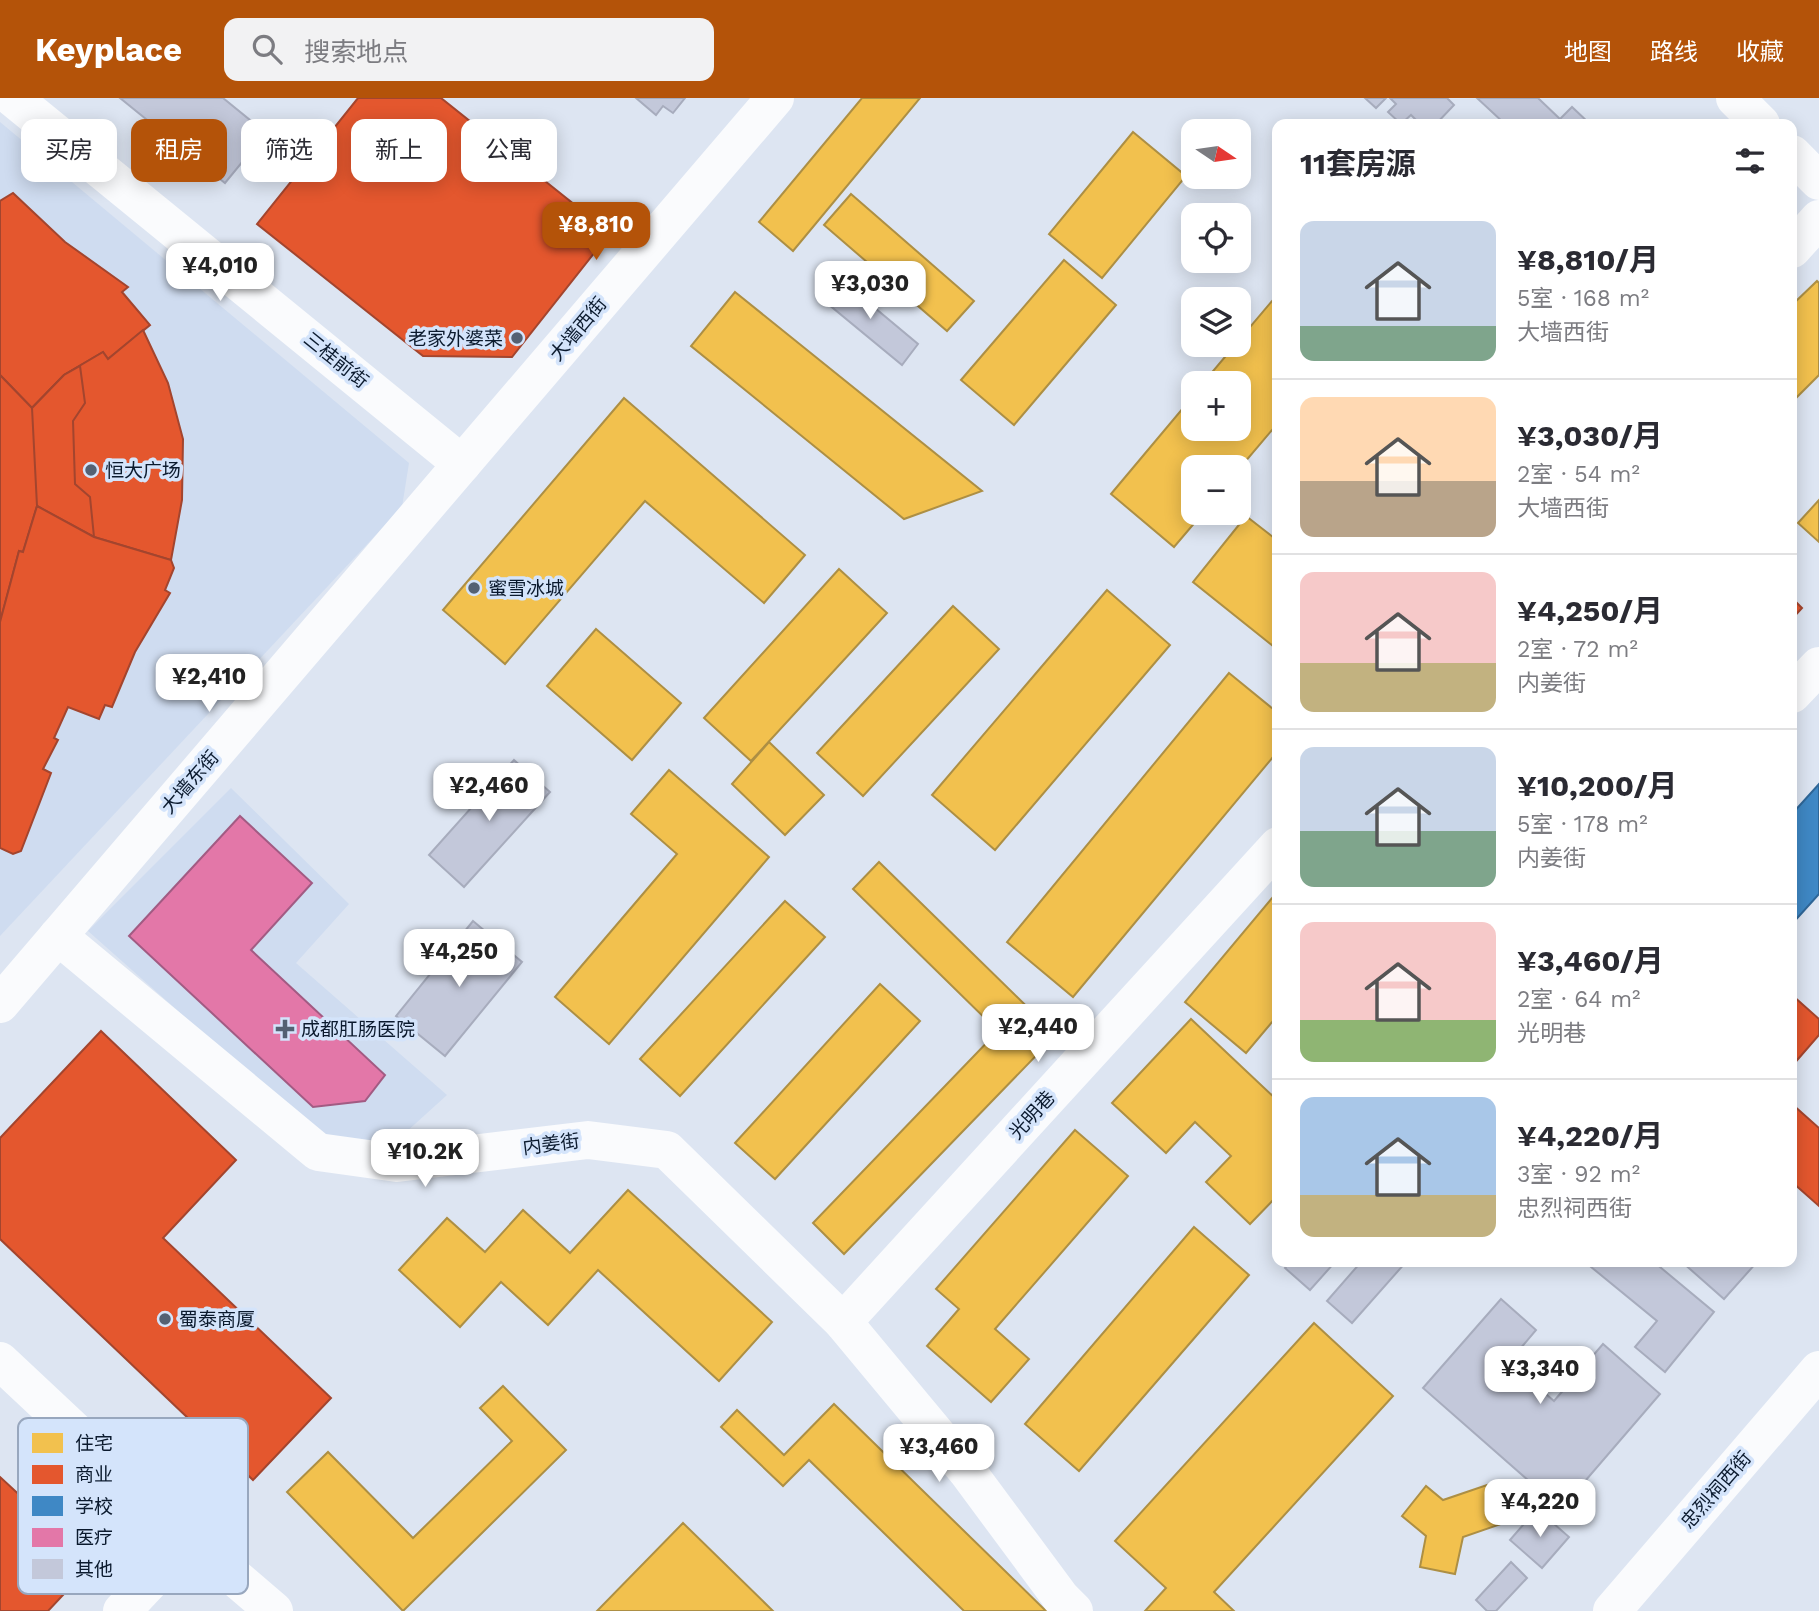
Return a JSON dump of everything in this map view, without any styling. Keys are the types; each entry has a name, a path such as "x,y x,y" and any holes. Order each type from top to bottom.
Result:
{"street":[{"name":"三桂前街","path":"13,98 462,464"},
{"name":"大墙西街","path":"462,464 775,98"},
{"path":"1797,159 1819,181"},
{"path":"1797,243 1819,219"},
{"name":"大墙东街","path":"0,1004 462,464"},
{"path":"1797,689 1819,666"},
{"name":"光明巷","path":"843,1322 1272,853"},
{"name":"内姜街","path":"58,936 318,1152 397,1163 589,1140 667,1150 843,1322 967,1471 1061,1598 1074,1611"},
{"path":"0,1361 61,1418"},
{"name":"忠烈祠西街","path":"1612,1611 1819,1370"},
{"path":"248,1589 274,1611"},
{"path":"122,1611 138,1594"}],"shaded area":[{"name":"恒大广场","path":"0,122 21,140 21,182 72,182 409,463 402,507 0,936"},
{"name":"成都肛肠医院","path":"231,788 349,904 296,963 447,1095 394,1143 320,1137 88,931"}],"building: 住宅":[{"path":"862,98 920,98 793,251 759,222"},
{"path":"1133,132 1181,172 1181,182 1102,278 1049,234"},
{"path":"851,194 974,301 947,331 824,225"},
{"path":"1064,260 1116,305 1014,425 961,380"},
{"path":"1817,281 1819,283 1819,375 1797,397 1797,300"},
{"path":"735,292 982,491 904,519 691,346"},
{"path":"1272,301 1272,430 1251,455 1181,455 1181,525 1193,525 1174,547 1111,494 1181,411 1181,441 1251,441 1251,371 1213,371 1225,357 1251,357 1251,326"},
{"path":"624,398 805,555 764,603 645,501 505,664 443,610"},
{"path":"1819,500 1819,542 1798,523"},
{"path":"1251,520 1272,536 1272,645 1193,582 1239,525 1251,525"},
{"path":"839,569 887,613 751,761 704,718"},
{"path":"1107,590 1170,645 995,850 932,795"},
{"path":"953,606 999,649 863,796 817,753"},
{"path":"596,629 681,703 632,760 547,686"},
{"path":"1229,673 1272,708 1272,758 1073,997 1007,942"},
{"path":"769,742 824,795 785,835 732,784"},
{"path":"669,770 769,857 609,1044 555,997 677,854 631,814"},
{"path":"879,862 1056,1035 844,1254 813,1223 998,1031 853,889"},
{"path":"1272,898 1272,1022 1246,1053 1185,1002"},
{"path":"785,901 825,937 680,1096 640,1059"},
{"path":"880,984 920,1021 775,1179 735,1143"},
{"path":"1191,1019 1272,1095 1272,1201 1250,1224 1206,1182 1231,1156 1195,1122 1166,1153 1112,1103"},
{"path":"1075,1130 1128,1176 995,1329 1029,1359 991,1402 927,1346 959,1309 936,1289"},
{"path":"628,1190 772,1322 719,1381 598,1270 548,1325 501,1282 460,1327 399,1270 447,1218 485,1252 523,1210 570,1253"},
{"path":"1194,1227 1249,1275 1079,1471 1025,1424"},
{"path":"1314,1323 1393,1396 1214,1592 1234,1611 1145,1611 1166,1588 1115,1541"},
{"path":"503,1386 566,1450 403,1611 287,1492 328,1452 413,1538 512,1441 480,1408"},
{"path":"834,1404 1046,1611 964,1611 809,1460 783,1486 721,1427 737,1410 784,1455"},
{"path":"1487,1485 1501,1524 1463,1537 1455,1574 1420,1567 1426,1536 1402,1516 1426,1486 1443,1500"},
{"path":"683,1523 773,1611 597,1611"}],"building: 商业":[{"path":"358,98 441,98 467,119 461,119 461,182 546,182 610,233 512,357 423,356 257,224 291,182 337,182 337,124"},
{"path":"13,193 65,242 128,287 122,292 150,325 108,359 103,352 64,375 32,408 0,375 0,201"},
{"name":"恒大广场","path":"143,330 168,383 183,439 182,500 171,560 94,537 37,506 23,552 19,551 0,622 0,375 32,408 64,375 103,352 108,359"},
{"path":"80,366 85,403 73,421 75,484 90,497 94,537 37,506 32,408 64,375"},
{"path":"37,506 94,537 171,560 174,568 165,590 170,593 135,652 112,707 105,705 99,719 68,707 54,738 58,740 43,769 51,773 21,851 13,854 0,848 0,622 19,551 23,552"},
{"path":"1797,999 1819,1019 1819,1035 1797,1060"},
{"name":"蜀泰商厦","path":"101,1031 236,1160 163,1238 331,1398 253,1480 248,1475 248,1418 188,1418 0,1239 0,1138"},
{"path":"1797,1108 1819,1128 1819,1206 1797,1186"},
{"path":"0,1477 18,1494 18,1594 64,1594 48,1611 0,1611"}],"building: 学校":[{"path":"1819,784 1819,894 1797,918 1797,808"}],"building: 医疗":[{"name":"成都肛肠医院","path":"240,816 312,883 251,950 385,1075 365,1101 313,1107 129,936"}],"building: 其他":[{"path":"120,98 223,98 249,119 241,119 241,163 227,181 227,119 146,119"},
{"path":"636,98 685,98 673,113 663,106 656,115"},
{"path":"1365,98 1386,98 1376,108"},
{"path":"1390,98 1447,98 1454,105 1441,119 1415,119 1411,115 1407,119 1396,119 1388,112 1396,104"},
{"path":"1477,98 1538,98 1560,119 1500,119"},
{"path":"1572,107 1585,119 1560,119"},
{"path":"839,278 918,344 902,365 822,299"},
{"path":"514,760 550,792 464,887 429,855"},
{"path":"473,921 522,962 445,1056 396,1016"},
{"path":"1286,1267 1331,1267 1310,1290"},
{"path":"1357,1267 1402,1267 1352,1323 1327,1301"},
{"path":"1591,1267 1660,1267 1714,1312 1665,1372 1635,1347 1657,1321"},
{"path":"1688,1267 1753,1267 1724,1299"},
{"path":"1501,1299 1536,1330 1509,1362 1554,1401 1603,1344 1660,1394 1561,1509 1423,1388"},
{"path":"1537,1509 1569,1537 1542,1568 1510,1540"},
{"path":"1511,1562 1527,1578 1496,1611 1487,1611 1476,1600"}],"place":[{"name":"老家外婆菜","path":"517,338"},
{"name":"恒大广场","path":"91,470"},
{"name":"蜜雪冰城","path":"474,588"},
{"name":"成都肛肠医院","path":"285,1029"},
{"name":"蜀泰商厦","path":"165,1319"}]}
